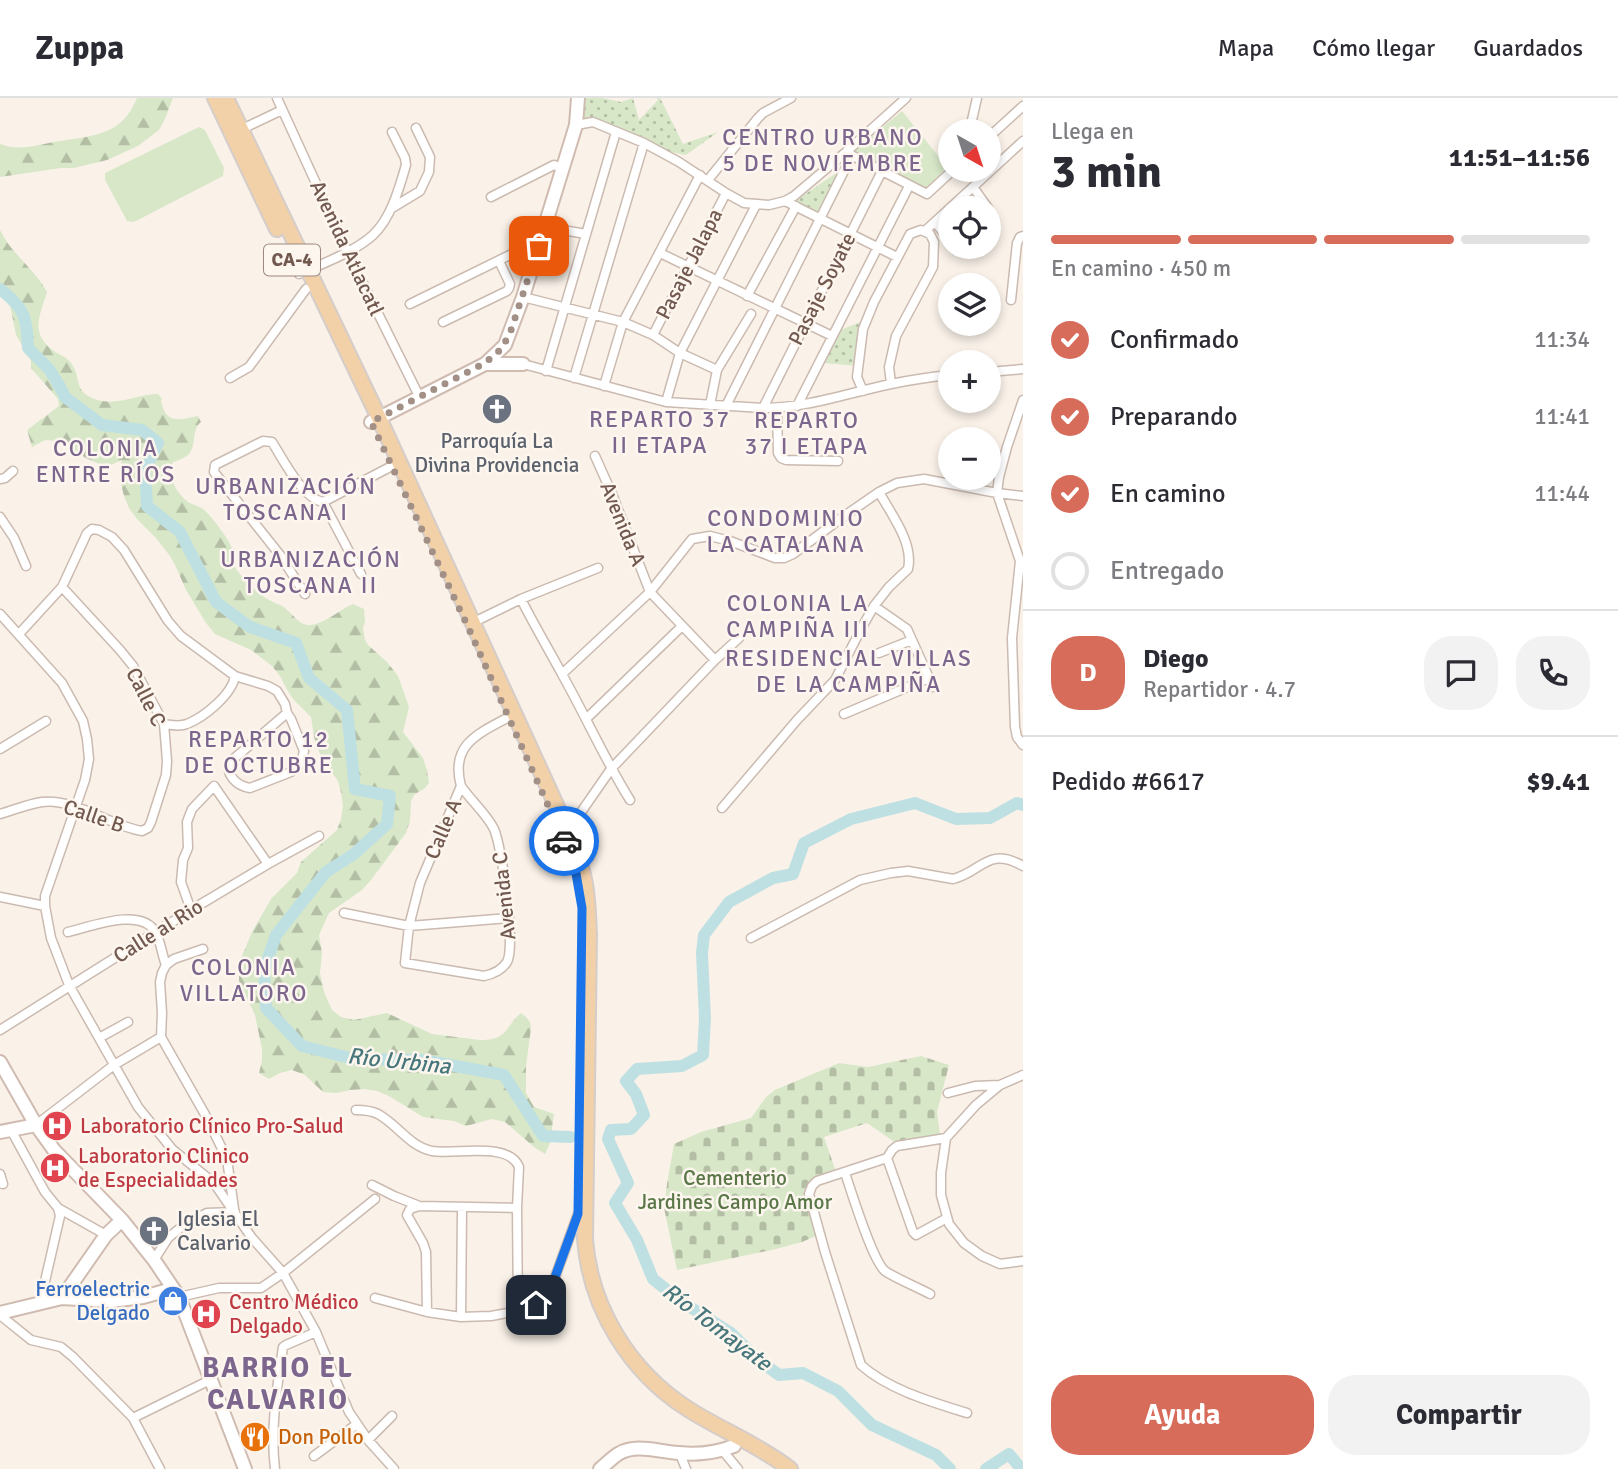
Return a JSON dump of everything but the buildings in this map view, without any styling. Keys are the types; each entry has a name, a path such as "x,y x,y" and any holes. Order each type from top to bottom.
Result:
{"main road":[{"name":"CA-4","path":"215,98 236,132 375,420 568,831 584,877 589,935 585,1239 596,1295 625,1349 663,1391 686,1408 790,1469"},
{"name":"CA-4","path":"226,98 236,132"},
{"name":"CA-4","path":"303,273 306,289 375,420 392,466 470,623 575,868 582,908 579,1260 594,1312 635,1375 662,1401 729,1448 774,1469"}],"street":[{"name":"Avenida Atlacatl","path":"278,98 347,251 420,398"},
{"path":"375,420 485,363 499,351 509,336 576,125 578,98"},
{"path":"708,180 763,113 791,98"},
{"path":"576,125 593,122 644,143 744,203 769,205 794,196 849,154 906,98"},
{"path":"972,119 977,98"},
{"path":"1001,126 1023,106"},
{"path":"236,132 282,110"},
{"path":"392,208 420,191 429,172 430,157 416,128"},
{"path":"303,273 365,242 375,234 392,208 407,163 392,132"},
{"path":"546,371 616,132"},
{"path":"925,231 1023,141"},
{"path":"574,378 644,143"},
{"path":"849,154 927,194 940,182"},
{"path":"726,406 820,219 849,154"},
{"path":"491,197 554,166 563,168"},
{"name":"Pasaje Soyate","path":"763,408 881,171"},
{"path":"604,386 623,322 700,175"},
{"path":"797,406 909,186"},
{"path":"973,187 979,196"},
{"name":"Pasaje Jalapa","path":"653,335 726,193"},
{"path":"785,201 897,257"},
{"path":"666,402 680,353 756,205"},
{"path":"747,296 796,206"},
{"path":"935,222 938,226"},
{"path":"545,227 586,234"},
{"path":"863,391 858,377 863,329 909,234 925,231 933,238 933,267 896,336 889,367 891,384"},
{"path":"1011,300 1017,243 1023,236"},
{"path":"410,304 528,246 539,246"},
{"path":"660,253 832,336"},
{"path":"443,322 509,288 510,284 499,261"},
{"path":"230,378 249,367 306,289"},
{"path":"523,297 623,322 717,370"},
{"path":"710,405 717,370 751,314"},
{"path":"509,336 516,355 523,364"},
{"path":"485,363 523,364 666,402 763,408 797,406 891,384 938,377"},
{"path":"1001,371 1023,369"},
{"path":"1023,400 1004,456 997,493 1020,561 1012,638 1014,706 1019,718 1016,733 1023,745"},
{"path":"777,408 778,453 781,458 838,461"},
{"path":"305,594 280,555 214,472 215,465 263,442 272,443 307,494 316,501 323,502 392,466"},
{"name":"Avenida A","path":"594,456 612,494 650,592"},
{"path":"0,480 13,471"},
{"path":"562,674 650,592 692,539 710,536 775,558 788,557 879,492 897,483 925,479 1023,496"},
{"path":"722,808 838,676 874,606 889,587 906,573 910,565 905,541 879,492"},
{"path":"323,502 361,575"},
{"path":"0,517 14,538 26,566"},
{"path":"19,634 62,587 87,533 99,530 112,537 124,550 174,628 189,643 235,676 277,691 285,704 286,713 304,751 301,763 291,772 250,788 244,787 229,774 230,762 286,713"},
{"path":"470,623 597,568"},
{"name":"Calle C","path":"62,587 133,666 164,724 166,775 148,828"},
{"path":"650,592 715,660"},
{"path":"521,600 630,800"},
{"path":"874,606 907,629 933,687"},
{"path":"0,614 62,683 83,721 87,739 89,759 85,780 45,905 51,938 69,985 138,1107 163,1139 215,1183 252,1238 283,1273 316,1332 349,1412 368,1440 394,1469"},
{"path":"586,719 681,626"},
{"path":"568,831 611,769 739,638"},
{"path":"879,653 912,640"},
{"path":"164,724 177,726 188,723 207,712 230,690 235,676"},
{"path":"844,714 929,678"},
{"path":"1014,706 1023,699"},
{"name":"Calle A","path":"405,963 409,926 420,883 461,786 458,766 460,756 464,748 480,733 509,718"},
{"path":"0,749 46,721"},
{"path":"191,910 181,882 188,848 187,821 192,809 214,786 268,864"},
{"name":"Avenida C","path":"405,963 480,976 497,972 509,958 505,877 497,837 490,822 461,786"},
{"name":"Calle B","path":"0,814 51,802 77,808 138,831 148,828"},
{"name":"Calle al Rio","path":"0,1030 191,910 319,836"},
{"path":"751,938 860,880 908,871 953,879 988,860 1005,858 1023,866"},
{"path":"0,897 45,905"},
{"path":"344,913 409,926 509,918"},
{"path":"68,932 114,920 129,919 148,925 156,932 166,965"},
{"path":"203,949 174,959 166,965 160,982 161,1037 207,1118 226,1160 234,1212"},
{"path":"99,1038 128,1022"},
{"path":"106,1235 58,1208 6,1131 36,1125 114,1065 161,1037"},
{"path":"0,1062 36,1125 54,1150 122,1220 154,1260 175,1293 245,1469"},
{"path":"1023,1075 1000,1085 976,1105 946,1138 941,1172 941,1195 947,1218 964,1243 982,1256 1000,1264 1023,1261"},
{"path":"948,1093 975,1086 1000,1085"},
{"path":"356,1110 378,1114 425,1149 446,1152 496,1151 510,1156 517,1163 518,1312"},
{"path":"946,1138 897,1146 887,1158 817,1181 809,1194 861,1365 870,1373 922,1399 967,1413"},
{"path":"887,1158 913,1232 916,1235 947,1218"},
{"path":"845,1173 868,1237 884,1270 930,1294"},
{"path":"0,1174 3,1184"},
{"path":"372,1185 419,1206"},
{"path":"0,1314 62,1298 111,1301 219,1287 261,1288 375,1199"},
{"path":"40,1303 60,1216 58,1208"},
{"path":"427,1312 426,1252 407,1215 411,1208 517,1208"},
{"path":"461,1317 462,1208"},
{"path":"154,1260 168,1238 185,1224 207,1213 234,1212"},
{"path":"375,1298 427,1312 461,1317 491,1316 532,1308 546,1294 555,1278 578,1214"},
{"path":"62,1298 106,1235 122,1220"},
{"path":"0,1314 31,1340 63,1348 133,1418 160,1469"},
{"path":"275,1469 275,1406 283,1348 316,1332"},
{"path":"133,1418 210,1380"},
{"path":"368,1440 392,1416"},
{"path":"314,1456 357,1424"},
{"path":"600,1469 619,1453 635,1450 650,1449 680,1454 729,1448 738,1469"},
{"path":"680,1454 686,1469"}],"green space":[{"path":"137,98 173,98 159,130 138,146 107,160 74,168 0,177 0,144 30,147 100,133 121,122"},
{"path":"583,98 621,102 633,98 639,120 657,98 660,98 683,144 718,132 686,155 656,149 594,120 580,117"},
{"path":"902,111 938,156 938,177 926,190 854,151"},
{"path":"199,127 205,130 224,168 223,176 136,221 127,221 105,180 105,173"},
{"path":"842,169 821,213 795,201"},
{"path":"0,230 10,247 47,292 40,316 41,338 71,363 84,393 98,400 113,402 158,394 168,416 181,419 198,416 201,422 196,429 191,450 186,457 173,462 172,478 176,489 184,498 203,509 229,541 233,551 231,562 248,584 308,625 325,620 353,604 364,609 365,640 398,676 409,707 403,732 423,758 429,783 414,795 406,833 371,880 362,890 329,913 319,935 322,953 320,973 324,992 332,1010 341,1017 354,1020 387,1013 432,1034 480,1040 501,1035 521,1013 530,1022 531,1028 526,1093 534,1107 554,1114 550,1143 545,1154 505,1122 492,1119 466,1126 454,1121 423,1117 377,1091 364,1089 323,1092 305,1075 292,1070 269,1079 259,1073 262,1049 255,1015 239,981 242,956 271,899 297,873 301,862 337,830 343,806 338,781 323,761 314,737 311,717 293,699 272,666 251,650 215,634 206,623 170,556 129,508 119,472 122,460 106,467 58,441 45,440 32,447 27,430 59,406 58,399 31,368 31,361 16,335 9,300 0,292"},
{"path":"863,321 858,366 823,363 840,330"},
{"name":"Cementerio Jardines Campo Amor","path":"921,1056 949,1065 937,1112 940,1135 896,1143 867,1123 824,1137 836,1172 813,1181 804,1191 816,1236 776,1249 677,1270 664,1208 674,1144 701,1132 751,1118 766,1097 775,1090 839,1063 868,1067"}],"waterway":[{"name":"Río Urbina","path":"0,289 20,308 27,329 28,348 49,369 65,397 102,425 142,430 158,443 145,470 147,506 180,532 216,602 250,627 296,643 309,678 347,710 355,789 390,796 387,824 354,854 326,872 276,935 264,970 266,1008 302,1046 354,1059 423,1060 504,1075 543,1136 570,1137"},
{"path":"608,1139 611,1130 631,1129 644,1115 636,1094 626,1081 637,1069 682,1066 703,1055 704,935 729,902 773,878 793,874 804,843 851,819 915,803 956,819 990,818 1017,803 1023,805"},
{"name":"Río Tomayate","path":"608,1139 628,1183 615,1203 637,1240 653,1279 682,1302 731,1333 756,1358 779,1375 803,1373 838,1391 872,1425 936,1455 950,1469"},
{"name":"Río Tomayate","path":"986,1469 1009,1454 1020,1469"}],"way so far":[{"path":"539,246 505,345 485,363 371,422 469,629 564,841"}],"place":[{"name":"Parroquía La Divina Providencia","path":"497,409"},
{"name":"Laboratorio Clínico Pro-Salud","path":"57,1126"},
{"name":"Laboratorio Clinico de Especialidades","path":"55,1168"},
{"name":"Iglesia El Calvario","path":"154,1231"},
{"name":"Ferroelectric Delgado","path":"173,1301"},
{"name":"Centro Médico Delgado","path":"206,1314"},
{"name":"Don Pollo","path":"255,1437"}],"district":[{"name":"CENTRO URBANO 5 DE NOVIEMBRE","path":"823,150"},
{"name":"REPARTO 37 II ETAPA","path":"660,432"},
{"name":"REPARTO 37 I ETAPA","path":"807,433"},
{"name":"COLONIA ENTRE RÍOS","path":"106,461"},
{"name":"URBANIZACIÓN TOSCANA I","path":"286,499"},
{"name":"CONDOMINIO LA CATALANA","path":"786,531"},
{"name":"URBANIZACIÓN TOSCANA II","path":"311,572"},
{"name":"COLONIA LA CAMPIÑA III","path":"798,616"},
{"name":"RESIDENCIAL VILLAS DE LA CAMPIÑA","path":"849,671"},
{"name":"REPARTO 12 DE OCTUBRE","path":"259,752"},
{"name":"COLONIA VILLATORO","path":"244,980"},
{"name":"BARRIO EL CALVARIO","path":"278,1384"}],"route":[{"path":"536,1305 554,1280 578,1214 582,908 575,868 564,841"}]}
